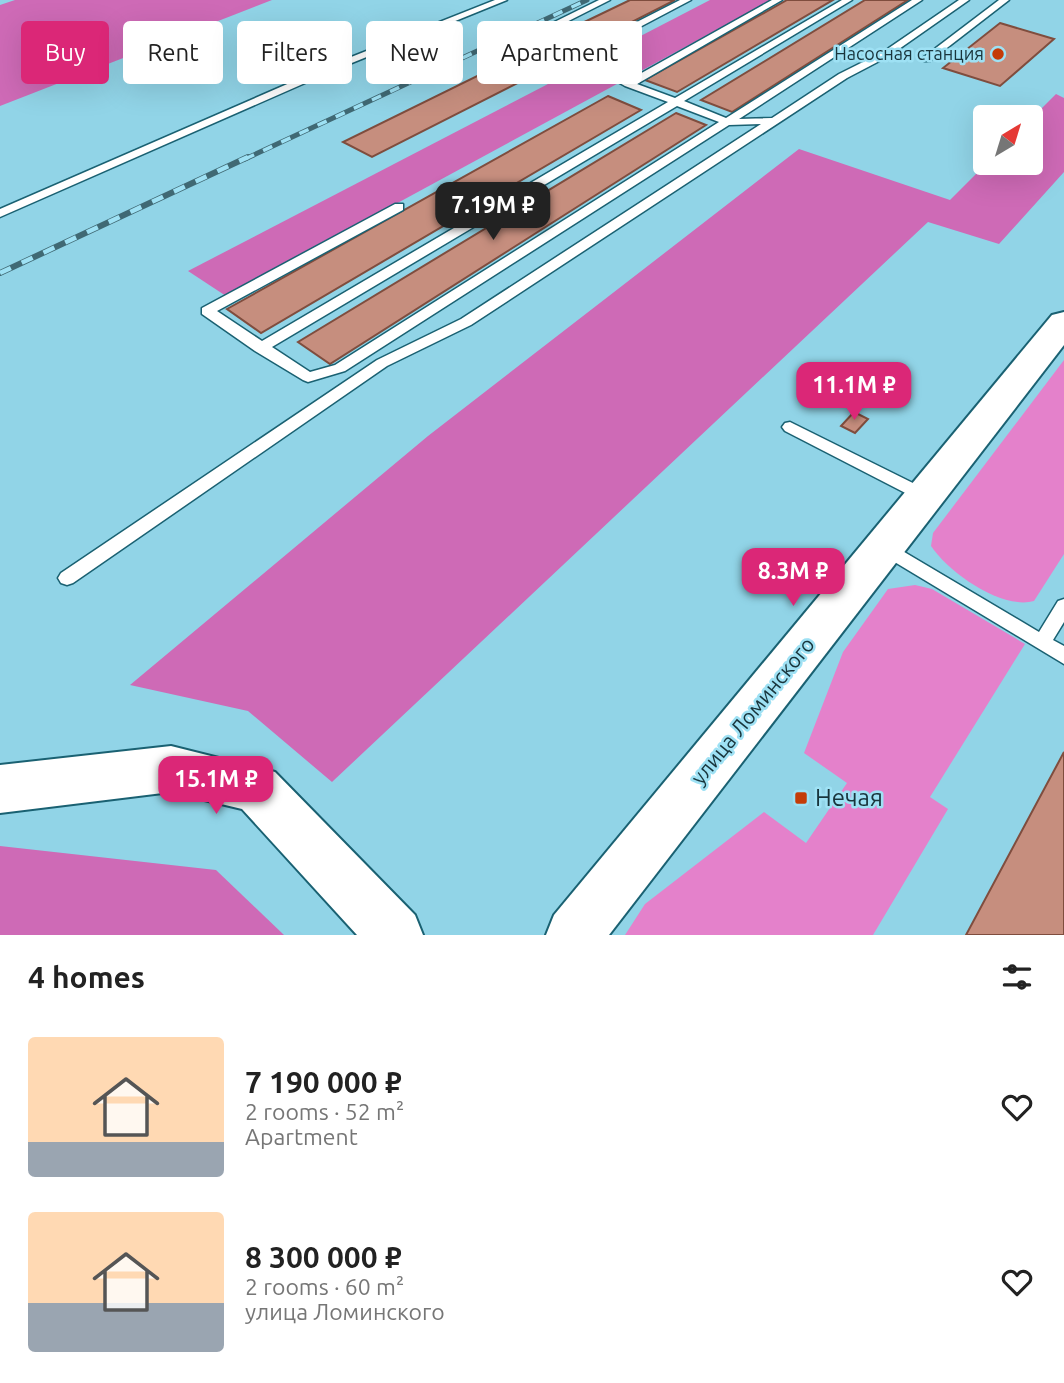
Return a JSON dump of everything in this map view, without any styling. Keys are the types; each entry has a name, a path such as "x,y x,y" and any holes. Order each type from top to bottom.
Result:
{"street":[{"name":"улица Ломинского","path":"574,935 1062,329"},
{"path":"0,789 171,769 257,789 395,935"}],"lane":[{"path":"0,213 334,67 503,0"},
{"path":"562,21 606,0"},
{"path":"642,23 687,0"},
{"path":"642,77 778,0"},
{"path":"260,348 848,0"},
{"path":"398,206 207,311 308,377 340,368 918,0"},
{"path":"67,578 382,363 466,322 811,97 886,54 964,0"},
{"path":"927,59 1005,0"},
{"path":"629,84 727,122 776,121"},
{"path":"781,88 811,97"},
{"path":"790,427 925,496"},
{"path":"884,547 1064,656"},
{"path":"1042,643 1064,606"}],"shaded area":[{"path":"15,0 272,0 218,21 123,21 123,58 109,64 109,21 21,21 21,84 56,84 0,106 0,5"},
{"path":"710,0 772,0 642,70 642,35"},
{"path":"548,84 617,84 226,296 188,271"},
{"path":"1056,94 1064,98 1064,172 999,244 928,222 332,782 248,711 130,685 428,436 799,149 950,200 975,175 1043,175 1043,107"},
{"path":"1064,360 1064,554 1034,601 1007,600 977,587 950,567 931,546 933,533"},
{"path":"915,585 932,589 1025,644 930,797 948,809 873,935 625,935 645,904 764,812 806,843 847,783 804,753 843,652 888,589"},
{"path":"0,846 216,870 284,935 0,935"}],"building":[{"path":"630,0 675,0 634,21 586,21"},
{"path":"787,0 833,0 677,92 645,80"},
{"path":"865,0 908,0 732,112 701,100"},
{"name":"Насосная станция","path":"1000,23 1054,39 1000,86 943,68"},
{"path":"477,76 477,84 516,84 372,157 343,142 463,84"},
{"path":"608,96 641,110 261,333 227,309"},
{"path":"676,113 706,125 330,364 298,342"},
{"path":"854,412 868,419 855,433 841,426"},
{"path":"1064,752 1064,935 966,935"}],"railway":[{"path":"245,159 587,0"},
{"path":"0,273 248,157"}],"place":[{"name":"Насосная станция","path":"998,54"},
{"name":"Нечая","path":"801,798"}]}
